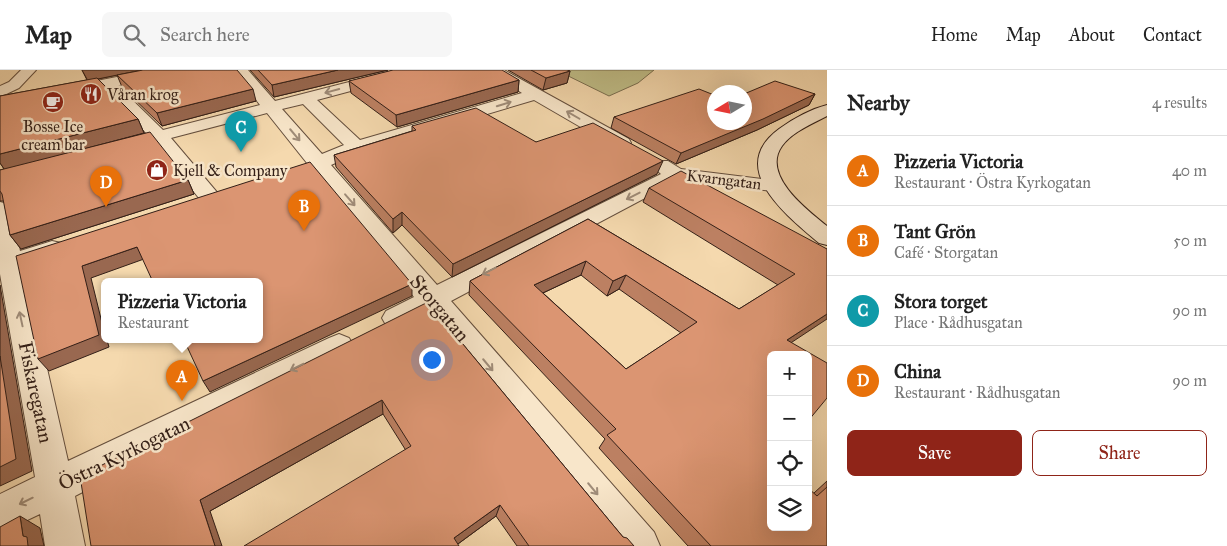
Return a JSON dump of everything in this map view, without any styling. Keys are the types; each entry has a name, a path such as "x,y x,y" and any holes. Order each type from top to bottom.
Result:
{"street":[{"path":"0,92 14,85 29,70"},
{"path":"0,105 106,82 174,70"},
{"name":"Storgatan","path":"240,70 271,107 310,166 433,300 640,546"},
{"path":"96,153 413,70"},
{"name":"Kvarngatan","path":"493,70 676,174 772,185"},
{"path":"106,82 219,194 184,205"},
{"path":"310,166 356,147 536,94"},
{"path":"306,98 356,147"},
{"name":"Kvarngatan","path":"827,110 789,131 772,146 767,161 772,185 793,208 827,238"},
{"name":"Östra Kyrkogatan","path":"0,514 433,300 676,174"},
{"name":"Fiskaregatan","path":"0,209 5,265 55,487 65,546"},
{"path":"5,265 74,242"}],"shaded area":[{"path":"556,70 654,70 638,83 609,96"}],"building":[{"path":"143,70 237,70 253,89 157,113 117,75"},
{"path":"258,70 338,70 272,85"},
{"path":"393,70 502,70 519,80 396,115 349,81"},
{"path":"531,70 567,70 570,71 546,78"},
{"path":"97,78 138,119 0,154 0,96"},
{"path":"775,81 815,94 752,124 752,91"},
{"path":"699,89 707,92 707,130 736,130 681,153 614,117"},
{"path":"476,108 536,142 593,123 663,161 453,264 402,212 393,219 334,155 416,130 412,126"},
{"path":"150,132 188,180 10,235 0,191 0,170"},
{"path":"310,162 412,284 203,381 185,343 263,343 263,278 151,278 137,247 82,266 99,335 38,359 16,256"},
{"path":"681,171 827,249 827,314 787,340 806,351 767,351 767,531 812,531 812,492 817,496 827,487 827,546 711,546 607,435 616,429 470,281 588,219 739,309 795,274 649,188","holes":["586,261 613,281 626,275 697,322 626,369 534,285"]},
{"path":"428,302 623,537 627,538 634,546 529,546 500,505 454,538 459,546 244,546 411,446 382,400 200,500 215,546 91,546 80,476"},
{"path":"812,354 827,363 827,398 812,416"},
{"path":"0,356 16,459 0,467"},
{"path":"20,516 23,536 27,537 28,546 0,546 0,527"}],"place":[{"name":"Våran krog","path":"91,94"},
{"name":"Bosse Ice cream bar","path":"53,102"},
{"name":"Stora torget","path":"241,152"},
{"name":"Kjell & Company","path":"157,170"},
{"name":"China","path":"106,207"},
{"name":"Tant Grön","path":"304,231"},
{"name":"Pizzeria Victoria","path":"182,401"}]}
